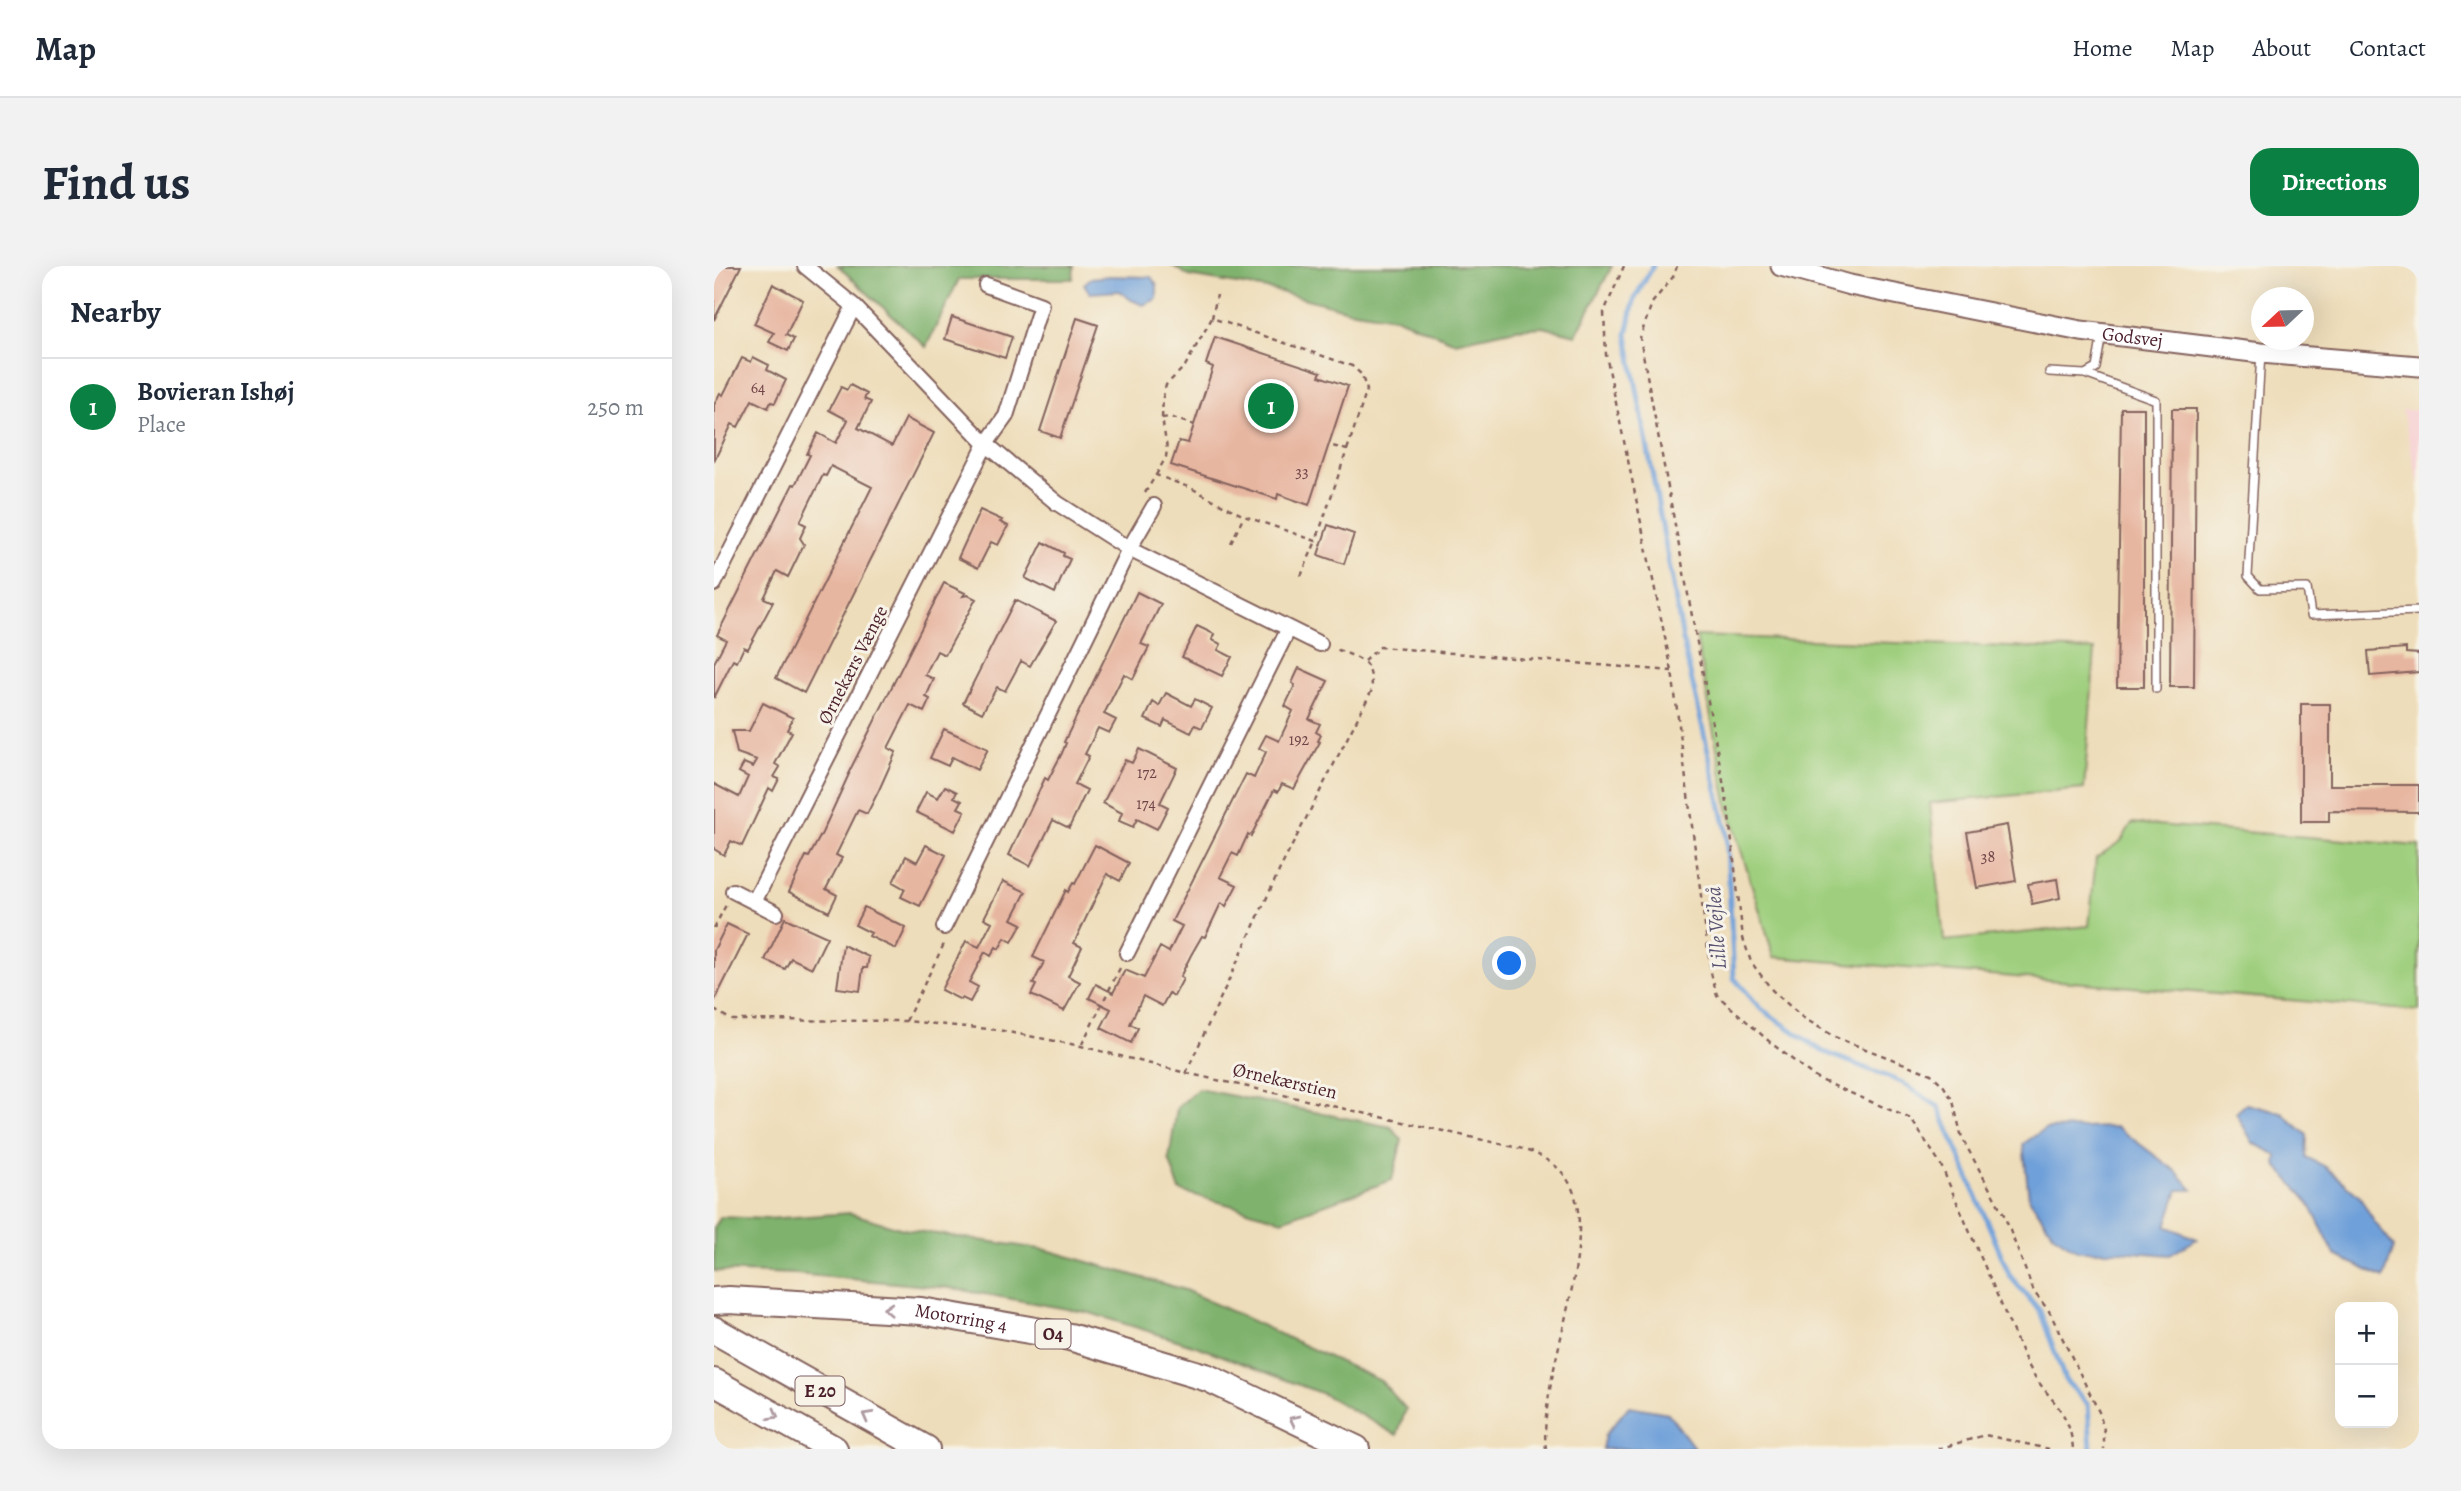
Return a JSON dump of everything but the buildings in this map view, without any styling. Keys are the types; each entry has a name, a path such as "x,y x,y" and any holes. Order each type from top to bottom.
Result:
{"highway":[{"name":"Motorring 4","path":"722,1301 922,1311 1070,1336 1208,1378 1356,1449"},
{"name":"E 20","path":"714,1330 926,1449"},
{"name":"E 20","path":"714,1382 834,1449"}],"street":[{"path":"805,266 854,306 986,444 1058,503 1129,549 1320,644"},
{"name":"Godsvej","path":"1781,266 1850,285 2102,334 2261,353 2419,366"},
{"name":"Ørnekærs Vænge","path":"754,902 986,444 1006,416 1041,305 986,285"},
{"path":"714,584 854,306"},
{"path":"944,927 1129,549 1148,502"},
{"path":"1127,953 1288,629"},
{"path":"733,891 776,913"}],"lane":[{"path":"2085,374 2096,368 2102,334"},
{"path":"2261,353 2248,576 2260,589 2307,588 2311,615 2419,611"},
{"path":"2049,372 2085,374 2156,400 2156,689"}],"path":[{"path":"1624,266 1604,312 1606,355 1672,671 1711,973 1717,995 1816,1078 1911,1119 1940,1163 2023,1355 2070,1426 2073,1449"},
{"path":"1677,266 1673,277 1652,303 1640,338 1728,808 1743,938 1751,962 1772,990 1802,1017 1837,1038 1931,1074 1942,1085 1952,1101 1962,1138 2004,1215 2034,1292 2049,1311 2099,1412 2104,1430 2104,1449"},
{"path":"1148,502 1156,475 1166,457 1162,418 1166,385 1185,366 1212,318 1217,295"},
{"path":"1212,318 1352,366 1361,374 1367,390 1316,541 1301,576"},
{"path":"1162,418 1170,417 1194,425"},
{"path":"1329,444 1347,450"},
{"path":"1156,475 1191,488 1244,516 1316,541"},
{"path":"1231,542 1244,516"},
{"path":"1186,1073 1280,869 1372,690 1372,673 1364,661 1320,644"},
{"path":"1364,661 1380,647 1672,671"},
{"path":"714,928 733,891"},
{"path":"906,1021 945,941 944,927"},
{"path":"1081,1046 1127,953"},
{"name":"Ørnekærstien","path":"714,1010 732,1020 906,1021 998,1030 1081,1046 1186,1073 1524,1149 1551,1161 1566,1177 1576,1195 1580,1216 1578,1257 1549,1392 1546,1449"},
{"path":"1938,1449 1985,1435 2049,1449"}],"shaded area":[{"path":"2402,410 2419,410 2419,485"}],"green space":[{"path":"838,266 1074,266 1073,279 959,279 926,347"},
{"path":"1173,266 1612,266 1576,335 1543,327 1516,329 1455,342 1395,317 1348,310 1273,290 1189,276"},
{"path":"1696,636 2095,650 2084,789 1930,803 1944,941 2089,926 2096,858 2121,841 2132,823 2419,846 2419,1011 1774,957 1728,808"},
{"path":"1198,1089 1391,1127 1402,1140 1392,1180 1282,1220 1180,1191 1169,1159 1177,1108"},
{"path":"850,1213 903,1229 1047,1250 1185,1290 1381,1381 1406,1409 1397,1435 1323,1394 1199,1347 1090,1313 950,1288 796,1274 714,1271 714,1228 721,1217 767,1219"}],"water":[{"path":"1151,277 1157,285 1157,299 1143,305 1120,291 1090,293 1084,284 1091,278"},
{"path":"2246,1104 2282,1113 2307,1135 2306,1157 2326,1167 2360,1197 2373,1220 2394,1247 2384,1278 2335,1255 2309,1203 2276,1165 2277,1155 2253,1143 2236,1113"},
{"path":"2117,1127 2177,1172 2193,1190 2178,1190 2166,1226 2197,1239 2170,1255 2078,1251 2054,1235 2029,1198 2023,1144 2045,1129"},
{"path":"1629,1406 1668,1413 1695,1449 1602,1449 1605,1435"}],"waterway":[{"name":"Lille Vejleå","path":"1653,266 1634,300 1627,335 1685,651 1726,829 1734,978 1760,1008 1822,1051 1901,1082 1939,1107 2010,1276 2040,1311 2065,1380 2088,1404 2091,1449"}],"place":[{"name":"Bovieran Ishøj","path":"1271,406"}]}
